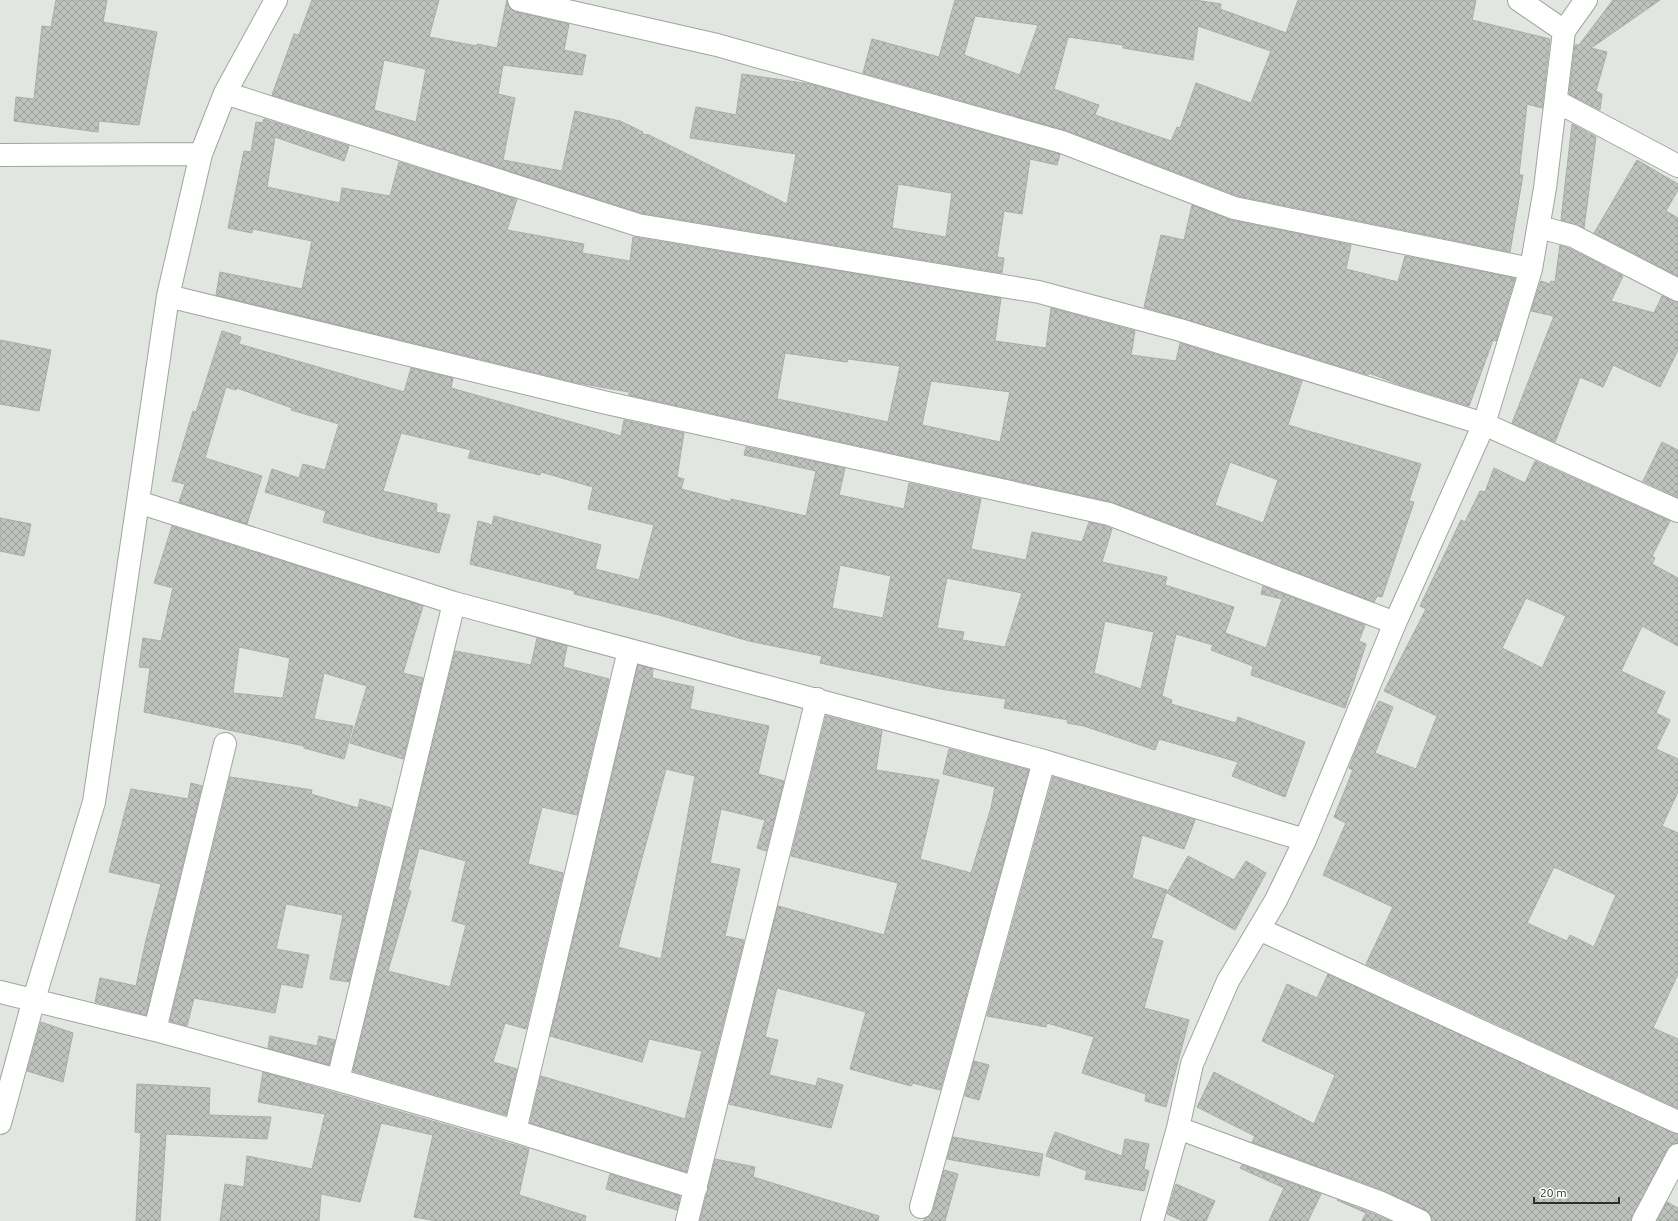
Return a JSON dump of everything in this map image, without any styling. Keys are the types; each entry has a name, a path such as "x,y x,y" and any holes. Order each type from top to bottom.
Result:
{"street":[{"path":"0,1123 34,999 94,802 168,296 201,154 225,93 276,0"},
{"path":"519,0 717,45 1062,142 1234,208 1531,270"},
{"path":"1519,0 1564,31"},
{"path":"1153,1221 1178,1128 1192,1064 1228,981 1276,900 1305,840 1395,624 1484,424 1531,270 1556,101 1564,31 1586,0"},
{"path":"225,93 638,225 1039,292 1180,330 1484,424 1678,511"},
{"path":"1556,101 1678,166"},
{"path":"0,155 201,154"},
{"path":"1538,227 1573,236 1678,290"},
{"path":"168,296 607,404 1109,514 1395,624"},
{"path":"138,502 454,602 1044,761 1305,840"},
{"path":"338,1080 454,602"},
{"path":"515,1131 629,650"},
{"path":"687,1221 816,699"},
{"path":"155,1030 225,744"},
{"path":"921,1207 1044,761"},
{"path":"1259,929 1678,1122"},
{"path":"0,992 34,999 155,1030 338,1080 515,1131 696,1188"},
{"path":"1178,1128 1379,1202 1420,1221"},
{"path":"1643,1221 1678,1155"}],"building":[{"path":"56,0 107,0 103,22 157,32 139,125 99,121 98,132 14,121 16,97 34,99 42,26 51,27"},
{"path":"312,0 439,0 429,37 477,46 477,44 497,48 507,0 510,9 516,12 569,24 564,50 586,55 582,75 503,65 498,94 515,98 503,160 562,171 575,111 620,121 643,132 642,134 649,135 787,204 796,154 690,138 696,107 736,115 742,74 810,84 1060,154 1057,165 1030,159 1022,214 1004,211 997,257 1004,258 1002,273 641,213 272,95 294,34 299,35","holes":["384,60 426,69 416,122 374,110","898,184 952,193 946,237 892,228"]},
{"path":"955,0 1195,0 1221,4 1220,9 1286,33 1298,0 1476,0 1472,20 1550,39 1542,108 1527,104 1519,175 1523,175 1510,252 1238,196 1065,130 863,73 872,39 939,57","holes":["975,16 1038,25 1020,75 964,55","1198,26 1271,51 1251,103 1196,83 1180,128 1177,127 1171,141 1095,115 1099,105 1054,89 1068,37 1123,45 1123,48 1193,60"]},
{"path":"1613,0 1660,0 1591,48 1607,52 1596,91 1602,94 1600,110 1569,94 1575,45 1579,45"},
{"path":"264,119 349,146 344,161 275,137 267,187 340,203 342,188 390,196 399,162 517,199 507,230 584,244 582,253 630,261 633,237 1001,298 995,341 1046,348 1051,308 1135,331 1131,355 1176,361 1180,343 1302,381 1288,425 1421,464 1409,501 1414,502 1382,597 1377,596 1374,602 1112,502 629,395 629,392 578,383 216,295 220,272 302,289 312,241 253,229 252,233 228,228 244,151 251,152 256,122 262,123","holes":["785,353 847,362 848,359 900,366 888,422 777,399","931,381 1010,392 1000,442 922,425","1230,462 1278,480 1263,523 1215,505"]},
{"path":"1572,124 1596,137 1584,228 1561,220"},
{"path":"1637,160 1678,184 1678,190 1666,211 1678,218 1678,276 1594,233"},
{"path":"1192,205 1231,220 1351,245 1346,269 1398,282 1405,256 1515,278 1496,341 1493,340 1469,406 1398,384 1369,373 1368,375 1144,307 1161,235 1184,240"},
{"path":"1560,245 1623,276 1611,301 1654,313 1662,296 1678,302 1678,350 1660,387 1613,365 1603,387 1580,377 1555,442 1512,423 1554,316 1531,311 1541,281 1550,284 1551,281 1555,282"},
{"path":"222,331 241,337 239,344 404,392 411,368 453,378 451,388 621,436 624,420 684,433 677,477 684,479 681,489 731,502 731,499 806,516 816,471 744,455 746,447 845,468 839,495 904,509 909,483 981,499 971,549 1026,560 1032,532 1082,542 1089,522 1112,529 1102,562 1167,577 1165,585 1234,607 1225,633 1266,648 1282,599 1261,594 1263,586 1365,625 1359,641 1366,644 1345,708 1251,675 1253,666 1211,650 1213,645 1176,634 1162,696 1172,700 1171,704 1236,723 1238,717 1305,742 1285,797 1232,776 1238,762 1159,739 1155,750 1084,726 1067,723 1068,720 1004,708 1006,699 940,689 820,663 822,656 749,641 659,615 574,594 575,591 470,564 478,521 492,525 494,516 601,545 595,569 639,580 654,525 588,509 593,487 541,472 540,475 468,458 471,450 401,433 383,491 437,504 436,512 450,515 439,553 381,539 323,522 326,511 265,492 272,469 299,478 303,464 325,470 339,424 291,410 292,408 237,388 236,390 226,387 205,458 262,476 247,524 179,502 185,484 172,481 193,411 196,412","holes":["840,565 891,576 883,618 832,608","947,578 1022,593 1005,647 962,640 964,632 937,628","1105,621 1154,632 1141,689 1094,673"]},
{"path":"0,340 51,350 39,411 0,404"},
{"path":"1662,442 1678,450 1678,497 1643,481"},
{"path":"1535,461 1670,521 1652,556 1655,558 1652,564 1678,578 1678,646 1642,626 1621,671 1665,692 1656,713 1670,720 1656,749 1678,759 1678,792 1662,826 1678,833 1678,974 1653,1028 1678,1039 1678,1108 1366,964 1393,907 1323,875 1346,823 1334,817 1353,770 1349,768 1367,723 1379,701 1393,707 1375,753 1416,769 1437,716 1384,691 1426,609 1420,606 1461,520 1465,522 1480,491 1485,492 1494,468 1525,483","holes":["1526,598 1566,616 1542,668 1502,648","1554,867 1616,895 1594,947 1570,935 1567,941 1527,923"]},
{"path":"0,518 31,524 24,556 0,551"},
{"path":"172,526 423,606 403,673 423,678 403,759 350,743 367,686 324,673 314,719 353,726 344,759 304,748 304,746 144,712 150,668 139,667 143,638 161,641 173,588 154,583","holes":["239,647 290,658 283,698 233,693"]},
{"path":"537,638 567,646 563,667 609,679 577,815 542,807 528,864 563,873 526,1029 505,1023 493,1062 517,1069 506,1115 353,1071 455,651 531,665","holes":["419,848 466,861 452,921 466,925 450,987 388,971 411,891 408,890"]},
{"path":"638,665 653,669 652,678 694,687 690,709 769,726 758,774 784,781 766,851 757,848 765,820 721,809 710,863 740,869 725,936 744,940 686,1172 530,1123 541,1076 685,1119 702,1051 649,1039 642,1062 550,1036","holes":["666,769 695,776 661,959 618,947"]},
{"path":"826,716 882,731 876,770 939,780 920,859 971,873 991,808 995,787 943,774 949,749 1029,770 940,1090 913,1083 911,1086 850,1069 866,1012 777,988 765,1037 778,1040 769,1075 816,1086 818,1078 843,1085 831,1128 729,1104 778,906 884,935 898,883 791,856"},
{"path":"230,777 312,790 311,794 358,808 360,799 391,808 349,982 330,979 343,915 286,904 276,949 309,955 302,988 281,984 275,1013 194,998 187,1026 170,1021"},
{"path":"1053,777 1195,820 1184,849 1142,835 1132,878 1167,890 1151,938 1163,941 1144,1008 1189,1020 1166,1107 1145,1101 1146,1094 1082,1073 1094,1037 1047,1023 1046,1027 987,1016"},
{"path":"191,783 202,786 146,1015 95,1002 100,978 136,986 146,940 161,884 109,872 131,789 188,799"},
{"path":"1188,856 1234,880 1246,861 1266,873 1235,930 1167,893"},
{"path":"1328,974 1678,1134 1678,1143 1672,1144 1667,1149 1631,1221 1432,1221 1430,1214 1425,1210 1383,1190 1252,1142 1255,1136 1197,1107 1214,1072 1314,1124 1335,1075 1262,1041 1287,984 1317,998"},
{"path":"41,1022 73,1033 63,1082 27,1071"},
{"path":"270,1036 317,1046 319,1036 335,1040 329,1065 268,1048"},
{"path":"974,1061 989,1065 979,1100 965,1096"},
{"path":"263,1072 529,1149 519,1195 586,1216 585,1221 437,1221 414,1217 433,1135 381,1123 360,1202 321,1194 319,1221 220,1221 225,1184 244,1187 247,1156 312,1169 325,1114 258,1102"},
{"path":"137,1084 210,1088 209,1115 271,1117 267,1139 166,1134 160,1221 136,1221 141,1133 135,1132"},
{"path":"1055,1132 1122,1156 1125,1139 1149,1144 1144,1169 1149,1171 1144,1191 1085,1179 1087,1171 1046,1156"},
{"path":"953,1137 1043,1154 1039,1176 947,1159"},
{"path":"715,1159 755,1167 753,1177 879,1216 878,1221 700,1221"},
{"path":"1242,1165 1321,1194 1308,1221 1269,1221 1284,1188 1240,1168"},
{"path":"944,1170 958,1174 945,1221 923,1221 933,1211"},
{"path":"610,1174 680,1196 677,1210 606,1189"},
{"path":"1176,1184 1215,1201 1206,1221 1183,1221 1167,1214"},
{"path":"1337,1200 1390,1221 1362,1221 1366,1213"},
{"path":"1667,1202 1678,1208 1678,1221 1657,1221"}]}
